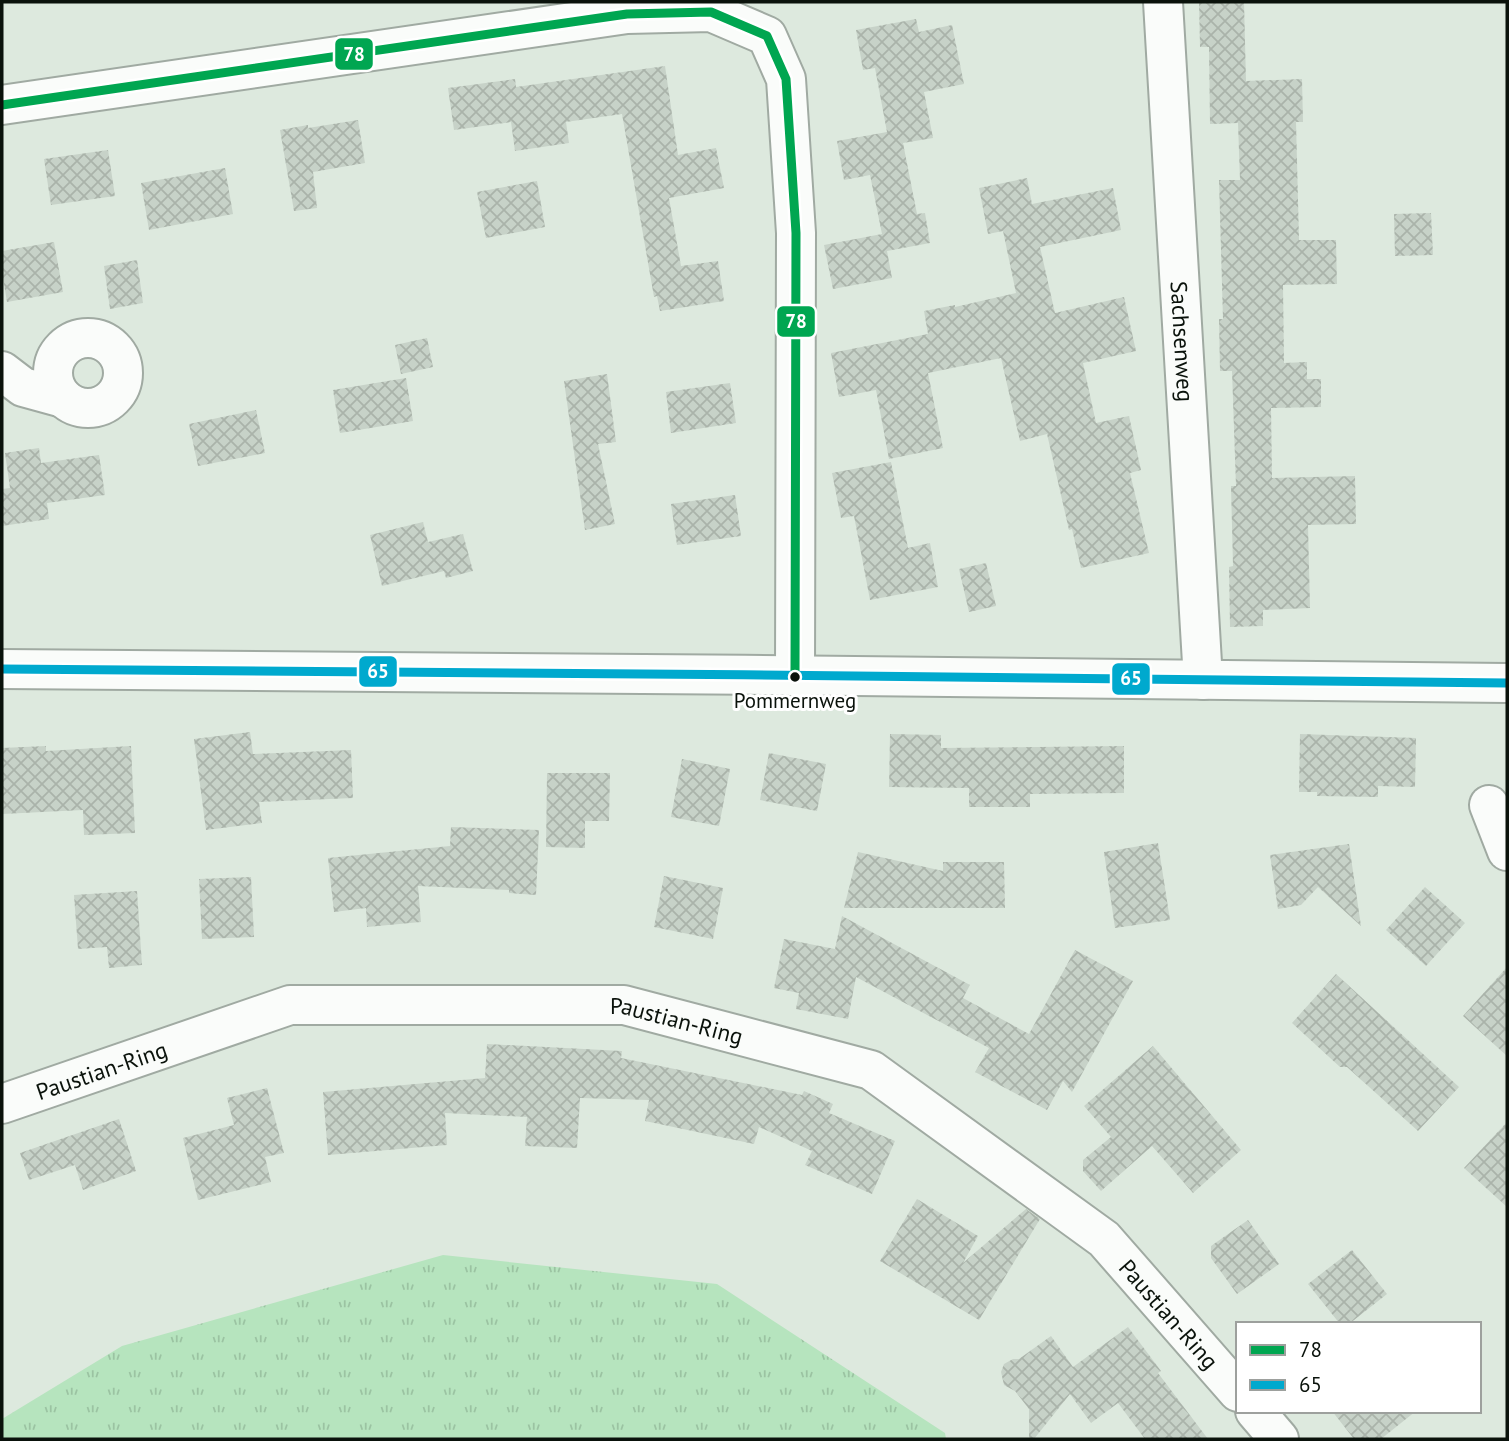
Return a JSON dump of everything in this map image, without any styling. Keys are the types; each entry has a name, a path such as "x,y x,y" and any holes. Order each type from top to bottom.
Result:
{"street":[{"name":"Sachsenweg","path":"1163,2 1203,680"},
{"path":"2,105 628,14 711,12 767,36 786,79 796,233 795,677"},
{"path":"2,371 23,387 63,398"},
{"path":"2,669 1507,683"},
{"path":"1489,805 1507,850"},
{"name":"Paustian-Ring","path":"2,1104 290,1005 624,1005 871,1070 1104,1238 1236,1390"},
{"path":"1257,1413 1279,1439"}],"green space":[{"path":"443,1255 717,1284 945,1433 946,1439 2,1439 2,1419 122,1346"}],"building":[{"path":"1199,2 1244,2 1246,81 1302,79 1303,122 1296,122 1299,240 1336,240 1337,284 1283,285 1284,363 1307,362 1307,379 1321,379 1321,407 1271,408 1272,478 1355,476 1356,524 1308,525 1310,608 1263,610 1263,626 1230,627 1229,567 1233,566 1231,486 1236,486 1232,371 1220,371 1219,319 1223,319 1219,180 1240,180 1238,123 1210,124 1209,47 1200,47"},
{"path":"916,19 919,32 952,25 964,84 924,92 933,138 903,143 917,214 925,213 930,243 887,251 892,278 833,289 824,245 882,234 870,175 844,180 837,141 887,132 875,68 863,70 856,30"},
{"path":"665,66 678,155 716,148 724,188 669,198 681,266 718,261 724,301 660,311 657,296 654,297 622,114 566,122 569,143 515,151 511,122 454,130 448,88 515,79 516,87"},
{"path":"358,120 365,163 313,172 317,208 294,211 280,130"},
{"path":"108,150 115,196 51,205 44,159"},
{"path":"225,168 233,214 149,230 141,183"},
{"path":"1027,178 1032,204 1113,188 1121,230 1040,247 1055,313 1124,297 1136,351 1083,363 1096,423 1129,416 1141,470 1130,473 1149,553 1081,568 1072,529 1069,530 1047,434 1020,441 1001,358 928,373 943,448 889,459 876,390 839,397 831,353 928,334 924,311 1016,293 1003,231 988,234 979,188"},
{"path":"537,181 545,227 486,238 477,192"},
{"path":"1431,213 1433,255 1395,256 1394,214"},
{"path":"54,242 63,292 7,302 2,251"},
{"path":"137,260 143,303 110,309 104,266"},
{"path":"427,338 433,367 401,374 395,345"},
{"path":"607,374 616,442 598,444 615,524 585,530 564,381"},
{"path":"406,378 413,421 340,433 333,390"},
{"path":"730,383 736,423 671,433 666,392"},
{"path":"256,410 265,453 198,466 189,424"},
{"path":"39,448 41,463 99,455 105,495 47,503 49,519 2,526 2,489 10,488 5,453"},
{"path":"891,462 908,548 930,543 938,587 870,600 854,516 841,518 832,473"},
{"path":"735,495 741,536 677,545 671,504"},
{"path":"423,522 428,542 463,534 473,571 446,578 444,571 382,586 370,535"},
{"path":"986,563 996,606 969,612 959,569"},
{"path":"250,732 253,754 351,750 353,798 259,802 262,823 206,830 194,739"},
{"path":"890,734 941,735 941,748 1124,746 1124,793 1030,794 1030,807 969,807 969,788 889,787"},
{"path":"1300,734 1416,738 1415,787 1378,786 1378,797 1317,796 1317,792 1299,792"},
{"path":"46,746 46,751 131,746 135,833 84,835 83,810 2,814 2,748"},
{"path":"769,753 826,764 817,811 760,800"},
{"path":"682,759 730,769 719,826 671,817"},
{"path":"547,773 610,773 609,821 585,821 585,848 546,847"},
{"path":"451,827 539,830 536,895 509,893 509,890 418,886 421,922 367,927 366,908 334,912 328,858 450,846"},
{"path":"1158,843 1170,920 1115,928 1104,852"},
{"path":"1349,844 1361,926 1318,887 1301,905 1278,909 1270,855"},
{"path":"858,852 943,871 943,862 1004,862 1005,908 844,908"},
{"path":"664,876 723,888 713,939 654,927"},
{"path":"251,877 254,937 202,939 199,879"},
{"path":"1425,887 1465,923 1426,966 1386,930"},
{"path":"137,891 142,965 109,968 107,947 78,949 74,895"},
{"path":"842,916 970,985 963,998 1029,1034 1075,950 1133,981 1072,1092 1063,1081 1047,1110 975,1072 989,1048 856,977 848,1019 796,1009 799,993 774,988 784,939 835,949"},
{"path":"1507,967 1507,1056 1463,1016"},
{"path":"1336,974 1459,1087 1418,1131 1347,1067 1340,1067 1292,1023"},
{"path":"487,1044 622,1051 621,1058 802,1095 804,1091 833,1104 829,1113 895,1141 872,1194 805,1165 812,1151 759,1127 754,1144 645,1121 649,1100 580,1098 577,1148 525,1146 527,1117 445,1113 447,1145 328,1155 323,1092 485,1078"},
{"path":"1153,1046 1241,1150 1193,1193 1152,1146 1101,1191 1083,1171 1083,1160 1111,1137 1084,1106"},
{"path":"267,1088 284,1153 265,1157 271,1182 198,1200 183,1138 234,1125 227,1098"},
{"path":"119,1119 136,1171 83,1190 75,1165 29,1180 20,1153"},
{"path":"1507,1122 1507,1207 1464,1168"},
{"path":"917,1199 978,1236 963,1263 1026,1209 1040,1219 979,1320 880,1261"},
{"path":"1248,1220 1279,1264 1237,1294 1211,1258 1211,1246"},
{"path":"1352,1250 1387,1294 1352,1322 1338,1322 1308,1284"},
{"path":"1128,1327 1161,1371 1158,1373 1208,1439 1145,1439 1118,1403 1091,1423 1070,1394 1034,1439 1029,1439 1029,1409 1015,1391 1004,1385 1001,1372 1004,1364 1019,1359 1051,1336 1073,1367"},
{"path":"1334,1413 1414,1413 1381,1439 1354,1439"}],"transit line":[{"name":"78","path":"2,105 627,14 711,12 767,36 786,79 796,233 795,677"},
{"name":"65","path":"2,669 1507,683"}],"place":[{"name":"Pommernweg","path":"795,677"}]}
